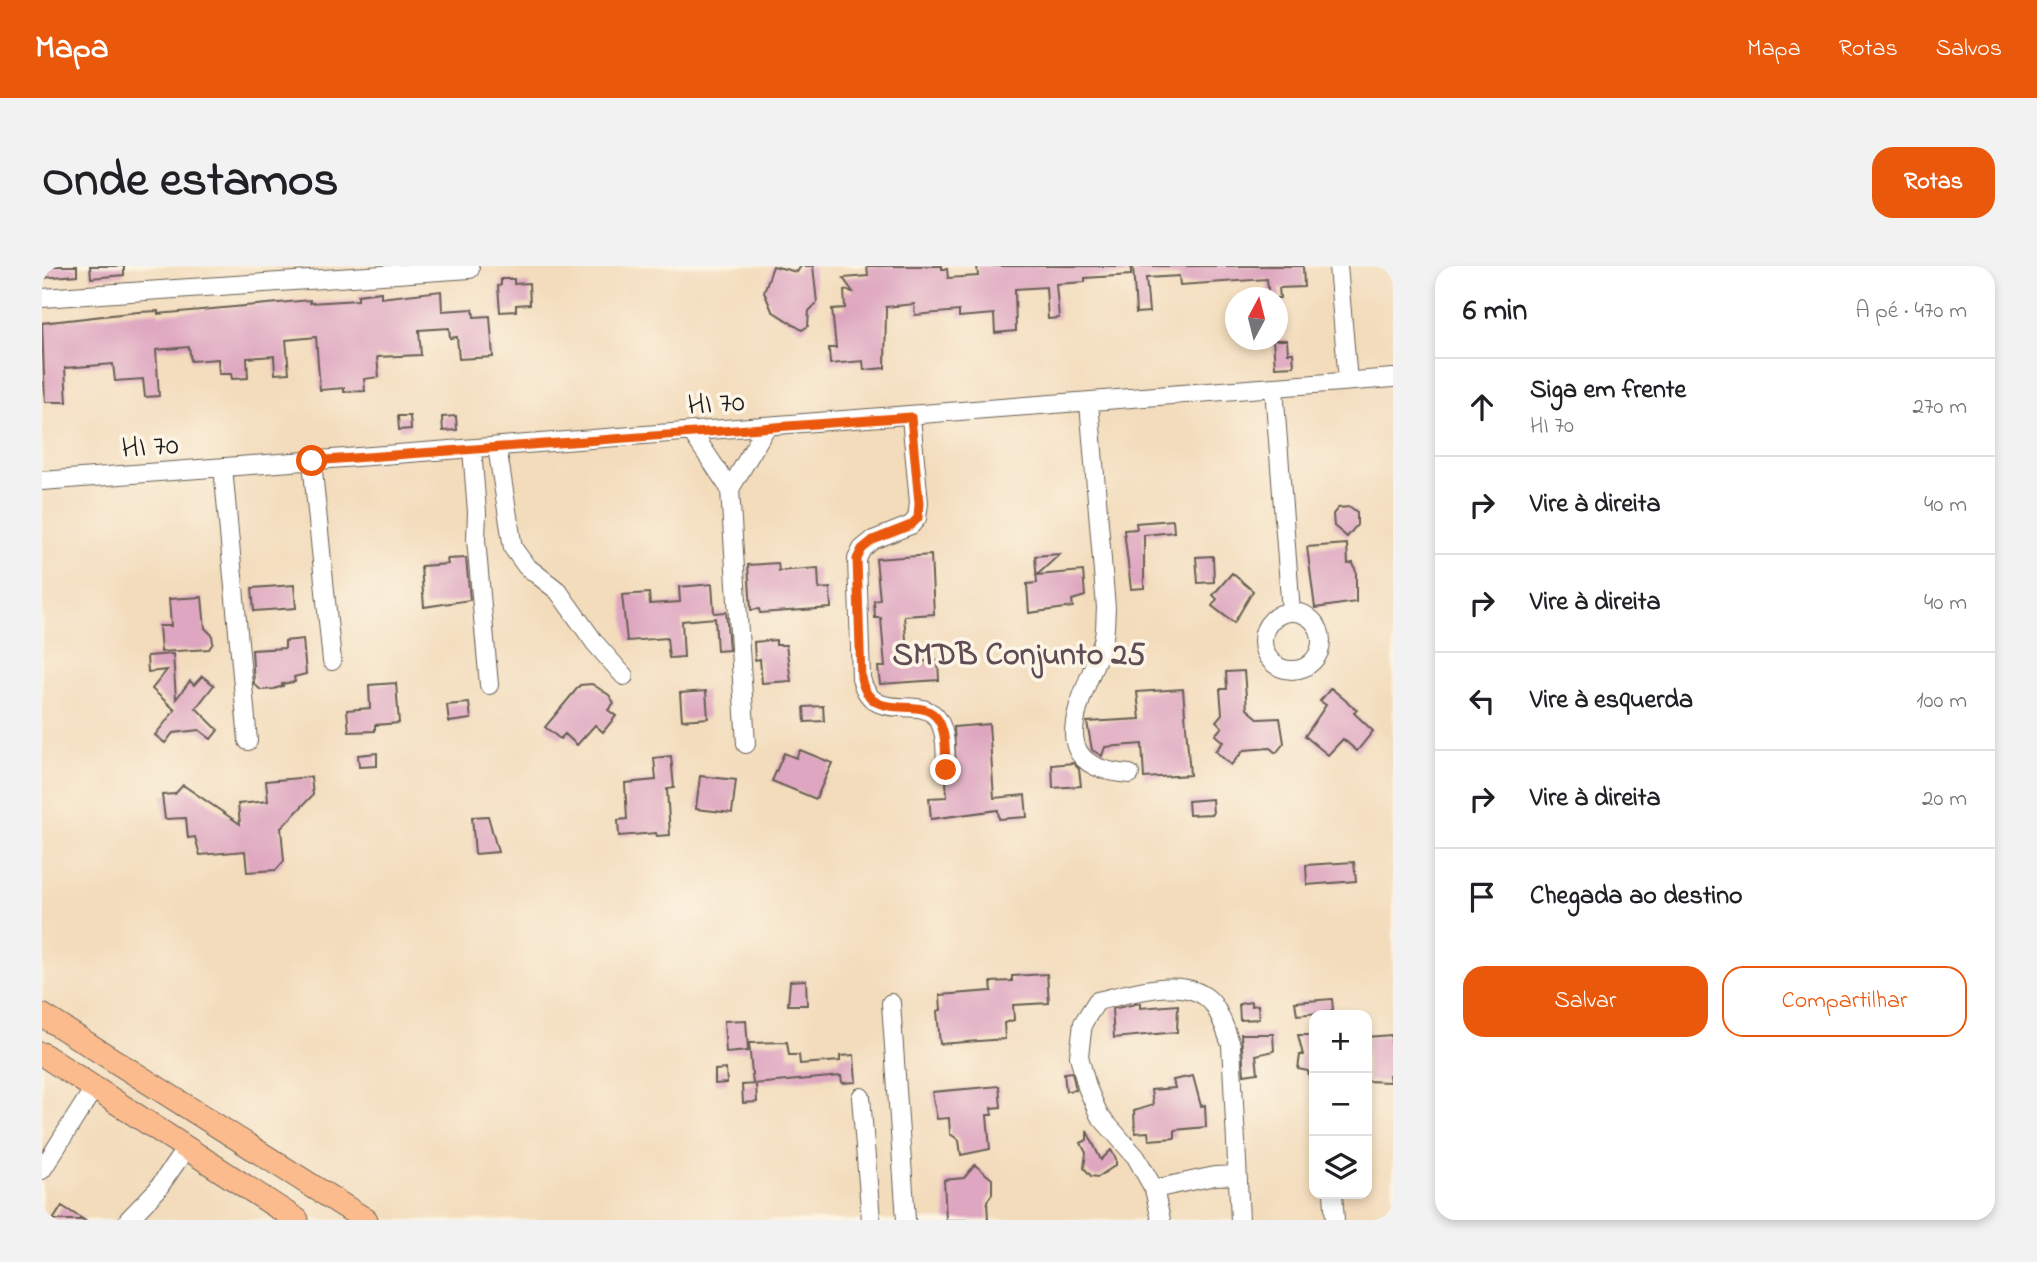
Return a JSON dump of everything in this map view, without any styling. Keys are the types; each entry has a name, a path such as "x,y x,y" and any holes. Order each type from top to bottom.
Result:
{"main road":[{"path":"42,1015 366,1220"},
{"path":"42,1054 297,1220"}],"street":[{"path":"1338,266 1348,381"},
{"path":"42,298 470,270"},
{"name":"HI 70","path":"42,481 691,431 911,417 1393,378"},
{"path":"1274,388 1291,612"},
{"path":"1089,403 1106,608 1104,639 1079,703 1074,741 1080,758 1093,767 1130,774"},
{"path":"911,417 920,510 911,525 873,540 862,549 857,559 861,678 863,688 877,703 889,708 921,708 938,719 944,736 946,770"},
{"path":"730,489 766,426"},
{"path":"691,431 730,489 746,744"},
{"path":"497,447 513,548 526,566 558,591 595,643 624,676"},
{"path":"472,449 477,512 476,539 489,685"},
{"path":"312,461 332,661"},
{"path":"223,467 248,741"},
{"path":"1161,1220 1154,1189 1136,1157 1099,1115 1087,1087 1079,1056 1083,1023 1097,1001 1139,992 1185,988 1211,1001 1222,1018 1231,1045 1240,1220"},
{"path":"891,1003 906,1220"},
{"path":"42,1170 94,1088"},
{"path":"861,1097 872,1220"},
{"path":"128,1220 157,1190 186,1148"},
{"path":"1154,1189 1215,1175 1237,1175"},
{"path":"1333,1199 1335,1220"}],"building":[{"path":"42,266 77,266 77,275 42,278"},
{"path":"90,266 124,266 124,275 91,278"},
{"path":"773,266 797,272 801,266 813,266 817,303 809,311 808,326 802,330 772,311 764,292"},
{"path":"867,266 942,266 942,269 947,269 948,278 978,276 977,266 1131,266 1131,275 1085,278 1085,282 1056,284 1059,318 1048,319 1046,287 1015,289 1016,331 995,333 994,314 959,317 959,311 915,315 914,304 886,307 885,368 864,370 863,361 830,364 829,348 836,348 832,309 845,308 844,290 853,292 843,278 868,276"},
{"path":"1133,266 1303,266 1304,287 1268,287 1267,279 1180,285 1179,276 1146,278 1149,312 1136,313"},
{"path":"501,279 514,279 514,284 529,283 530,304 516,305 516,311 500,312 498,286 501,285"},
{"path":"441,291 442,311 473,309 474,317 490,316 493,357 459,359 457,337 450,338 449,328 419,330 421,355 377,357 379,377 364,379 365,391 344,392 344,388 320,390 316,337 286,340 289,373 275,374 274,356 247,358 248,378 232,379 231,374 219,374 218,359 191,361 189,347 156,350 159,396 145,397 143,379 115,381 113,364 65,368 67,402 45,402 42,323 138,312 158,311 158,314 310,300 310,303 358,300 358,295 381,292 381,298"},
{"path":"1274,350 1288,350 1288,353 1293,353 1294,366 1275,367"},
{"path":"398,416 410,416 411,429 399,430"},
{"path":"456,416 457,430 443,431 442,417"},
{"path":"1350,507 1357,512 1357,525 1347,537 1334,526 1333,514 1338,508"},
{"path":"1173,520 1174,532 1144,535 1144,588 1131,589 1124,530 1137,529 1136,523"},
{"path":"1347,544 1348,564 1353,563 1356,572 1356,602 1315,608 1307,547"},
{"path":"1060,554 1037,575 1083,571 1085,596 1072,600 1073,607 1029,613 1027,584 1037,583 1035,556"},
{"path":"931,555 934,614 904,616 908,663 938,660 939,680 880,684 878,667 885,667 881,618 875,618 874,601 880,600 876,559"},
{"path":"1213,556 1214,582 1198,583 1196,557"},
{"path":"466,558 470,600 424,607 421,566 448,564 447,559"},
{"path":"778,563 779,571 818,568 819,589 830,588 831,608 760,613 759,609 751,610 748,565"},
{"path":"1232,573 1253,591 1234,623 1212,606 1217,599 1213,595"},
{"path":"712,584 714,613 726,612 729,650 717,651 715,618 682,621 684,657 669,658 667,638 627,641 622,595 649,593 650,604 680,602 679,587"},
{"path":"294,585 296,608 254,611 252,588"},
{"path":"202,597 205,628 212,635 213,643 209,649 161,652 159,626 171,626 169,599"},
{"path":"303,639 306,674 294,677 295,682 282,684 283,686 274,689 261,690 254,684 252,650 285,648 285,641"},
{"path":"776,640 776,645 786,645 791,681 762,683 760,659 755,660 754,642"},
{"path":"173,654 176,699 190,681 194,685 202,676 214,685 196,708 218,730 211,739 199,730 173,733 165,743 155,735 175,710 152,689 167,670 148,672 147,656"},
{"path":"1244,671 1247,709 1259,719 1280,718 1284,743 1276,753 1270,748 1244,750 1231,765 1215,751 1223,742 1215,735 1222,727 1216,721 1222,714 1220,689 1227,689 1226,672"},
{"path":"396,683 399,723 375,725 375,731 349,732 347,710 370,708 369,685"},
{"path":"592,684 609,695 614,703 608,710 616,716 603,732 595,725 577,745 565,734 560,739 545,727 580,685"},
{"path":"1331,688 1357,710 1354,713 1373,731 1357,751 1343,739 1328,755 1305,736 1326,705 1320,701"},
{"path":"1183,689 1190,775 1144,778 1142,744 1105,747 1102,756 1092,750 1087,722 1140,719 1137,692"},
{"path":"706,691 708,718 682,720 680,693"},
{"path":"469,703 471,719 449,722 447,705"},
{"path":"823,706 824,721 805,722 804,707"},
{"path":"989,724 994,798 1025,795 1027,817 999,819 998,810 931,819 929,798 947,797 946,781 956,775 954,727"},
{"path":"800,750 832,763 816,799 772,781 784,753 796,758"},
{"path":"377,753 377,766 359,767 358,755"},
{"path":"671,756 674,788 667,789 670,835 657,836 656,833 619,836 618,820 627,819 625,783 656,780 654,758"},
{"path":"1073,763 1079,769 1081,786 1053,788 1052,765"},
{"path":"700,776 736,780 732,813 696,809"},
{"path":"311,777 313,795 281,828 284,861 276,870 247,872 245,851 200,855 195,837 188,838 186,818 165,819 162,795 175,794 183,785 240,824 238,804 268,801 266,781"},
{"path":"1212,799 1213,814 1189,815 1188,801"},
{"path":"488,816 498,852 475,854 472,817"},
{"path":"1354,862 1356,881 1307,885 1306,865"},
{"path":"1047,974 1049,1003 1013,1005 1014,1020 1004,1023 1005,1039 940,1044 937,1011 941,1010 940,995 992,991 991,982 1012,981 1012,976"},
{"path":"806,980 807,1005 788,1005 790,981"},
{"path":"1332,999 1333,1010 1309,1010 1309,1014 1297,1015 1295,1002"},
{"path":"1251,1002 1251,1006 1258,1005 1259,1019 1240,1020 1239,1004"},
{"path":"1140,1003 1140,1008 1178,1005 1177,1032 1114,1038 1112,1009"},
{"path":"746,1020 748,1051 726,1053 724,1021"},
{"path":"1241,1034 1273,1034 1274,1051 1256,1055 1258,1073 1244,1075"},
{"path":"1298,1035 1309,1035 1309,1076 1308,1071 1298,1069 1300,1055 1303,1055"},
{"path":"1391,1035 1393,1075 1389,1075 1390,1082 1372,1081 1372,1037"},
{"path":"787,1042 789,1055 799,1055 800,1064 840,1061 840,1056 854,1055 856,1082 842,1083 841,1076 753,1084 749,1043"},
{"path":"726,1069 727,1083 715,1084 715,1070"},
{"path":"1072,1072 1076,1090 1066,1091 1064,1073"},
{"path":"1193,1076 1201,1106 1205,1105 1206,1127 1175,1130 1175,1138 1149,1140 1148,1132 1135,1133 1134,1111 1153,1105 1151,1090 1175,1088 1173,1080"},
{"path":"756,1084 757,1102 743,1103 742,1085"},
{"path":"999,1086 1001,1107 991,1108 992,1115 987,1115 990,1149 961,1155 959,1140 950,1134 949,1118 937,1119 932,1092"},
{"path":"1087,1131 1101,1160 1111,1150 1116,1159 1116,1165 1098,1177 1091,1176 1084,1168 1086,1153 1081,1143 1087,1140"},
{"path":"975,1165 992,1179 992,1194 987,1201 988,1220 946,1220 944,1180 964,1178"},
{"path":"62,1206 84,1220 53,1220"}],"district":[{"name":"SMDB Conjunto 25","path":"1019,653"}],"route":[{"path":"312,461 691,431 911,417 920,510 918,518 911,525 873,540 862,549 857,559 861,678 863,688 877,703 889,708 921,708 938,719 944,736 946,770"}]}
